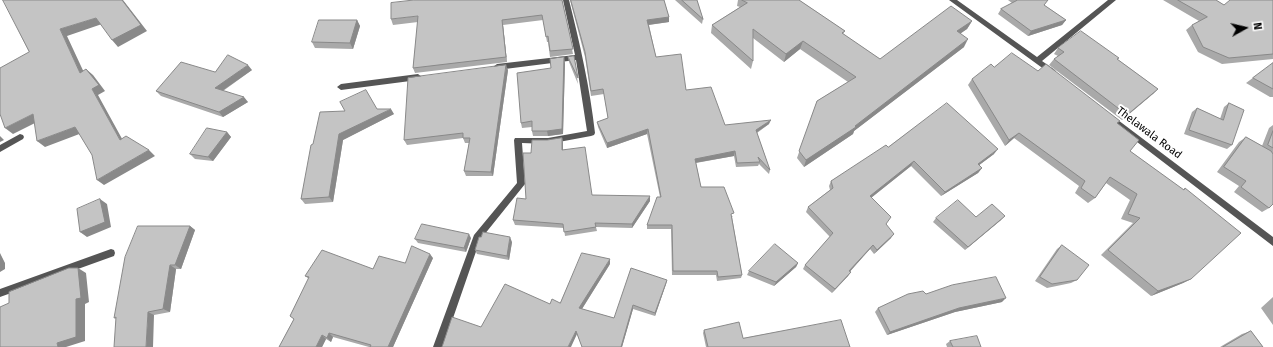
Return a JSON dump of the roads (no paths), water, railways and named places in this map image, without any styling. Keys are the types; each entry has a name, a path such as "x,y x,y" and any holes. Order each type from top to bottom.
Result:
{"street":[{"path":"438,347 478,238 521,184 518,140 548,141 591,133 580,57 566,0"},
{"path":"952,0 1056,75"},
{"path":"1037,61 1113,0"},
{"path":"487,69 580,57"},
{"path":"341,87 426,76"},
{"name":"Thelawala Road","path":"1106,113 1273,242"},
{"path":"0,149 20,136"},
{"path":"0,293 68,270 111,253"}]}
